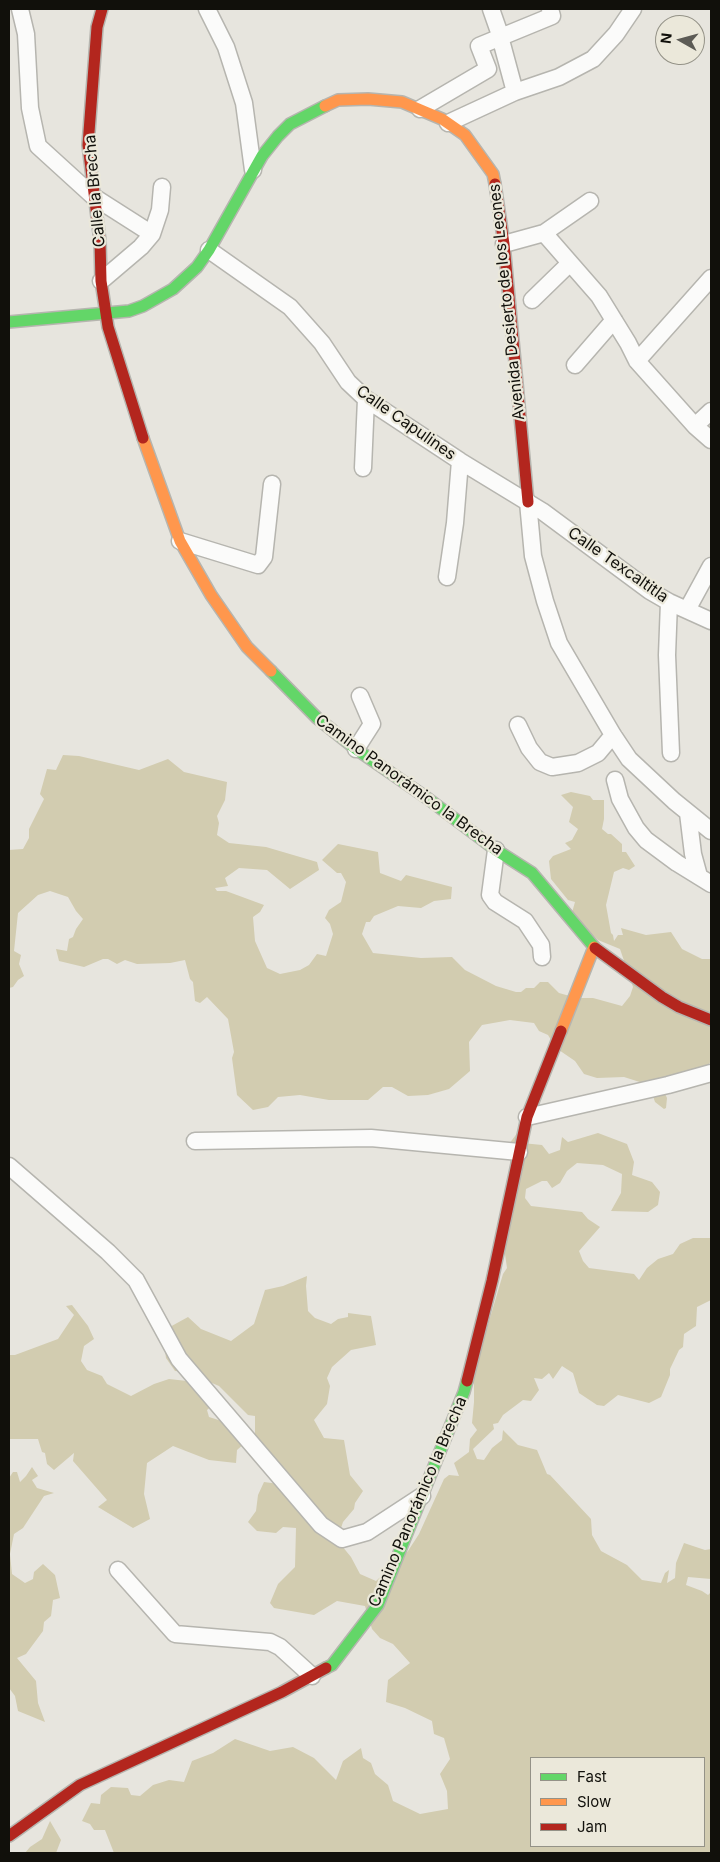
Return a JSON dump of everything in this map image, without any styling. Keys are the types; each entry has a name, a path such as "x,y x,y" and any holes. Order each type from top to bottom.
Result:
{"street":[{"path":"20,9 26,34 30,108 38,146 94,197 152,234"},
{"name":"Calle la Brecha","path":"102,9 97,27 88,145 100,241 101,281 106,314"},
{"path":"207,9 226,47 244,103 254,170"},
{"path":"491,9 514,92"},
{"path":"420,109 488,69 479,46 552,16 550,9"},
{"path":"448,123 514,92 534,87 559,77 593,59 616,34 633,9"},
{"name":"Avenida Desierto de los Leones","path":"9,322 129,311 143,306 173,289 197,267 209,250 254,170 273,142 290,124 338,100 368,99 402,102 448,123 464,135 493,174 504,244 534,556 545,601 559,643 613,735 629,758 688,814 711,830"},
{"path":"101,281 141,247 152,234 160,210 162,187"},
{"path":"504,244 544,233 590,200"},
{"path":"544,233 569,264 599,296 637,361 695,426 711,440"},
{"name":"Calle Capulines","path":"209,250 290,307 322,343 348,382 366,399 460,461 528,502"},
{"path":"532,300 569,264"},
{"path":"637,361 711,278"},
{"name":"Camino Panorámico la Brecha","path":"106,314 142,438 180,541 211,595 247,647 317,718 356,749 427,798 496,850 532,873 594,947 662,997 679,1007 711,1020"},
{"path":"575,364 614,320"},
{"path":"363,468 366,399"},
{"path":"695,426 711,410"},
{"path":"447,577 455,523 460,461"},
{"path":"180,541 258,565 264,557 272,484"},
{"name":"Calle Texcaltitla","path":"528,502 650,591 711,621"},
{"path":"687,610 711,566"},
{"path":"669,602 667,655 671,753"},
{"path":"356,749 372,724 360,696"},
{"path":"518,725 529,748 540,762 552,767 578,763 598,753 613,735"},
{"path":"614,780 620,799 636,828 646,840 677,863 705,880"},
{"path":"688,814 693,854 705,880"},
{"path":"496,850 490,895 496,902 525,921 541,945 542,957"},
{"name":"Camino Panorámico la Brecha","path":"9,1836 80,1785 230,1717 332,1665 378,1605 464,1392 492,1281 527,1117 594,947"},
{"path":"527,1117 711,1074"},
{"path":"195,1141 371,1138 519,1152"},
{"path":"9,1166 108,1252 136,1280 179,1359 321,1525 342,1539 367,1532 422,1496"},
{"path":"118,1570 175,1634 270,1642 280,1647 312,1676"}],"shaded area":[{"path":"63,755 79,756 139,770 168,759 184,772 227,782 225,800 217,816 219,823 217,835 229,843 266,847 317,862 319,870 290,889 267,870 239,868 225,878 228,886 215,888 217,891 226,891 264,905 260,912 253,917 255,941 267,968 280,974 300,970 309,965 317,954 326,956 333,934 330,924 325,918 329,910 341,902 346,882 341,873 337,873 322,860 338,844 378,852 380,873 401,881 406,875 452,887 451,899 434,901 421,908 398,906 374,916 370,922 366,922 362,934 373,953 421,958 452,957 465,970 496,986 516,992 521,992 526,988 534,988 540,982 548,982 559,993 577,998 593,998 622,1006 630,996 633,987 620,949 598,940 571,916 575,902 568,900 551,879 549,861 553,856 571,849 565,843 572,840 578,829 569,822 573,807 561,795 571,792 590,796 593,800 604,800 602,829 622,844 622,852 626,852 635,866 629,870 623,868 614,872 606,905 614,941 618,935 623,935 621,928 646,935 671,932 682,949 702,959 711,959 711,1061 707,1067 660,1083 667,1098 666,1108 664,1109 655,1102 646,1084 624,1077 597,1078 584,1074 575,1061 556,1048 548,1035 539,1031 534,1023 510,1020 482,1025 469,1042 470,1071 449,1089 428,1095 408,1096 392,1087 383,1087 368,1100 329,1100 300,1095 278,1097 268,1107 253,1110 237,1095 232,1058 234,1052 228,1019 207,997 200,1003 195,1001 193,982 190,979 185,960 170,963 137,964 125,960 117,964 108,959 103,959 84,967 59,961 56,949 67,951 69,939 73,937 83,919 68,897 50,891 38,895 18,913 14,951 21,955 19,964 24,976 13,987 9,988 9,850 23,849 29,838 29,829 44,799 40,794 47,769 56,770"},
{"path":"518,1132 522,1143 542,1145 549,1154 560,1150 562,1137 568,1142 598,1133 627,1144 634,1162 632,1175 652,1182 660,1192 658,1205 648,1212 611,1211 621,1193 622,1174 603,1165 577,1163 567,1171 560,1183 552,1188 547,1181 542,1181 526,1189 525,1198 531,1206 582,1212 588,1219 600,1227 579,1251 583,1261 589,1268 634,1274 639,1280 647,1268 658,1259 673,1254 680,1244 693,1238 711,1238 711,1300 697,1307 696,1326 684,1334 683,1347 679,1350 670,1369 670,1375 661,1397 649,1403 618,1395 604,1406 597,1405 579,1393 573,1373 562,1366 553,1379 549,1373 542,1379 534,1378 539,1390 531,1401 523,1400 503,1415 498,1423 493,1424 494,1429 473,1449 477,1459 484,1460 492,1448 502,1440 503,1430 518,1445 537,1450 547,1474 591,1519 592,1535 601,1551 627,1565 642,1580 661,1583 665,1573 669,1570 667,1583 675,1578 676,1563 684,1543 705,1550 711,1549 711,1579 688,1577 686,1585 708,1595 711,1592 711,1853 114,1853 105,1830 94,1830 90,1824 82,1821 91,1803 100,1804 101,1795 111,1787 128,1788 131,1795 140,1796 153,1785 169,1780 184,1782 192,1761 213,1753 235,1739 270,1751 293,1747 314,1758 336,1780 343,1761 361,1748 363,1758 371,1763 375,1774 388,1785 393,1801 420,1814 448,1809 447,1791 440,1774 450,1759 444,1738 434,1734 432,1721 405,1708 386,1702 388,1680 410,1663 393,1644 380,1638 372,1629 365,1606 337,1601 314,1615 274,1608 270,1603 278,1584 295,1567 296,1528 283,1527 276,1533 257,1531 248,1522 256,1511 258,1495 264,1482 279,1484 281,1465 269,1457 255,1440 255,1416 248,1415 219,1386 186,1372 175,1371 166,1358 163,1337 168,1328 188,1317 201,1329 231,1341 254,1324 265,1290 283,1286 307,1276 308,1311 315,1318 331,1324 338,1319 348,1317 348,1313 371,1316 376,1345 351,1350 332,1367 327,1378 330,1386 327,1404 314,1420 324,1438 344,1440 350,1475 363,1491 355,1503 354,1509 343,1522 337,1540 351,1557 360,1574 376,1581 408,1551 419,1534 444,1479 449,1475 459,1476 454,1463 469,1452 470,1439 477,1430 472,1423 474,1372 503,1274 507,1268 505,1254 511,1151 509,1144"},
{"path":"72,1305 88,1326 94,1339 84,1346 81,1361 87,1370 102,1376 107,1384 131,1396 154,1384 169,1379 196,1382 217,1402 207,1410 209,1417 228,1423 245,1443 237,1450 236,1463 209,1460 173,1446 147,1463 144,1494 150,1519 133,1528 98,1507 107,1500 73,1461 74,1453 54,1470 47,1464 45,1453 42,1452 38,1439 9,1439 9,1355 15,1355 58,1339 74,1315 66,1306"},
{"path":"32,1467 38,1476 32,1480 37,1488 54,1493 44,1496 23,1528 14,1534 10,1554 12,1574 25,1583 33,1579 34,1572 43,1564 55,1575 60,1598 53,1600 51,1616 44,1622 43,1631 26,1654 17,1658 36,1681 38,1703 45,1722 18,1711 15,1696 9,1688 9,1478 13,1472 17,1472 20,1482"},
{"path":"50,1821 61,1840 56,1853 25,1853 42,1839"}],"traffic: fast":[{"path":"9,322 129,311 143,306 173,289 197,267 209,250 262,156 278,136 290,124 325,106"},
{"path":"271,671 317,718 356,749 427,798 496,850 532,873 595,948"},
{"path":"326,1668 332,1665 378,1605 467,1381"}],"traffic: slow":[{"path":"325,106 338,100 368,99 402,102 442,119 465,135 493,174 495,184"},
{"path":"143,438 180,541 211,595 247,647 271,671"},
{"path":"561,1031 594,947"}],"traffic: jam":[{"path":"102,9 97,27 88,145 100,241 101,281 108,327 143,438"},
{"path":"495,184 504,244 528,502"},
{"path":"595,948 662,997 679,1007 711,1020"},
{"path":"467,1381 492,1281 527,1117 561,1031"},
{"path":"9,1836 80,1785 282,1692 326,1668"}]}
